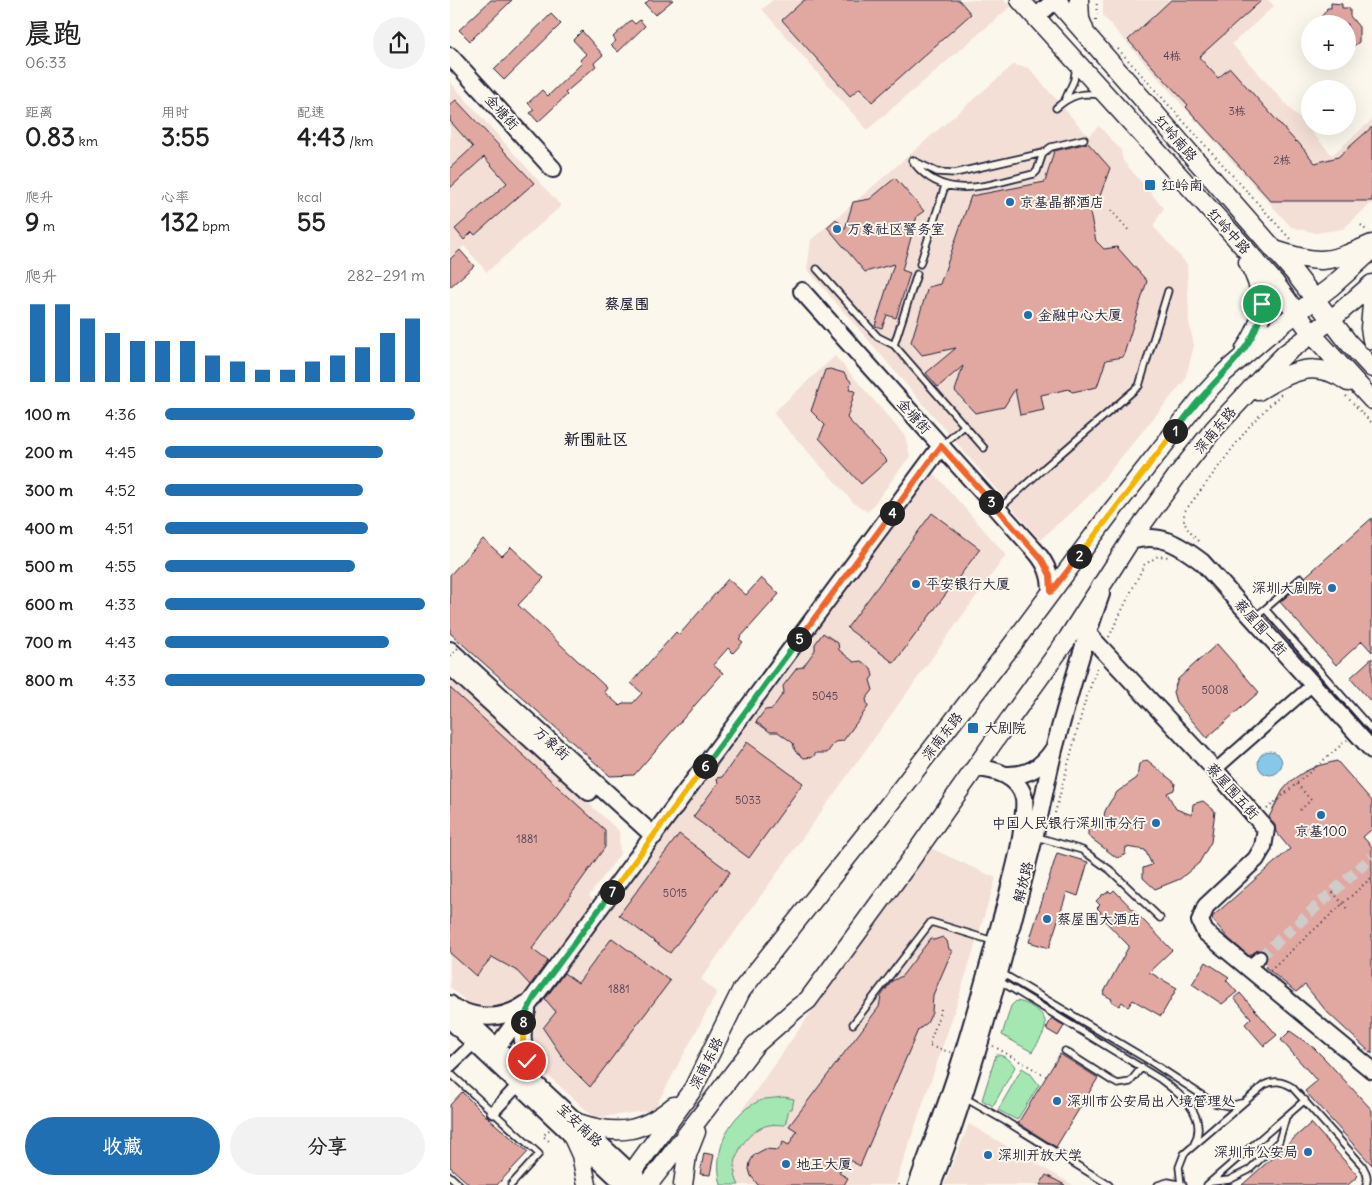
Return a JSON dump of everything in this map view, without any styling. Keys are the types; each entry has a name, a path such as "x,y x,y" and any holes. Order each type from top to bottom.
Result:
{"main road":[{"name":"红岭中路","path":"1020,0 1234,236 1275,283 1312,334 1372,402"},
{"name":"红岭南路","path":"1056,0 1090,28 1315,299"},
{"path":"1079,0 1080,19 1090,28"},
{"path":"1225,372 1254,335 1261,314 1262,304 1257,278 1234,236"},
{"path":"1274,250 1313,261 1343,257 1372,244"},
{"name":"深南东路","path":"630,1182 693,1089 741,992 886,808 1111,512 1202,397 1225,372 1372,250"},
{"name":"深南东路","path":"648,1185 755,1045 808,1000 907,866 1068,638 1130,542 1179,473 1231,410 1286,354 1332,319 1372,284"},
{"path":"1315,299 1348,342 1372,368"},
{"path":"1372,304 1370,328 1372,340"},
{"path":"1231,410 1286,374 1310,369 1321,369 1337,374 1372,402"},
{"path":"586,1185 575,1128 621,1131 638,1128 659,1118 693,1089"},
{"path":"683,1185 687,1155 701,1117"}],"street":[{"path":"1036,17 1056,0"},
{"name":"金塘街","path":"450,56 553,169"},
{"name":"金塘街","path":"802,291 1042,560 1050,575 1051,592"},
{"path":"497,1047 941,446"},
{"name":"蔡屋围一街","path":"1130,542 1148,537 1163,539 1178,546 1202,562 1259,614 1312,684 1364,731 1372,750"},
{"name":"解放路","path":"932,1185 963,1097 999,976 1035,836 1055,747 1087,633 1106,578"},
{"name":"蔡屋围五街","path":"1087,633 1215,770 1266,829 1263,847 1256,859 1206,906 1200,921 1205,932 1372,1070"},
{"name":"万象街","path":"454,649 650,840"},
{"name":"万象街","path":"450,666 650,840"},
{"path":"1215,770 1312,684"},
{"path":"975,768 1005,775 1022,774 1040,766 1055,747"},
{"name":"解放路","path":"916,1185 961,1061 1021,844 1024,798 1017,784 1005,775"},
{"path":"1247,968 1260,957"},
{"path":"451,1010 479,1016 500,1016 514,1011 535,996"},
{"path":"535,996 524,1019 522,1035 527,1061 537,1085"},
{"name":"宝安南路","path":"451,1010 474,1042 519,1084 575,1128"},
{"name":"宝安南路","path":"451,1010 497,1047 537,1085 575,1128 630,1182"},
{"path":"450,1066 474,1042"},
{"path":"493,1112 519,1084"}],"lane":[{"path":"1064,101 1074,80 1077,62"},
{"path":"1056,108 1064,101 1078,94 1107,96"},
{"path":"1044,153 1034,174 972,187 954,188 927,176 912,160 929,169 946,174 955,174 1044,153 1051,147 1084,139"},
{"path":"920,264 946,186"},
{"path":"817,269 878,337 894,345 984,448"},
{"path":"894,345 917,274"},
{"path":"998,510 1139,386 1168,291"},
{"path":"941,446 964,426"},
{"path":"1301,578 1259,614 1364,731"},
{"path":"1035,836 1082,850 1110,870 1160,918"},
{"path":"853,1024 931,922 995,942"},
{"path":"999,976 1170,1086 1191,1107 1198,1124 1196,1139 1192,1147"},
{"path":"999,976 1148,1060 1214,1103 1228,1106 1245,1102"},
{"path":"1065,1051 1118,1084 1130,1082 1142,1067"},
{"path":"450,1073 539,1154 510,1185"},
{"path":"1158,1185 1168,1182 1182,1185 1179,1171 1184,1154 1264,1085 1274,1081 1285,1083 1292,1087 1305,1100 1362,1165 1367,1172 1368,1180 1366,1185"},
{"path":"963,1097 1008,1122 1109,1185"},
{"path":"1209,1183 1305,1100"},
{"path":"1209,1183 1229,1180 1249,1170 1279,1141 1286,1117"},
{"path":"450,1176 460,1185"}],"path":[{"path":"1090,28 1098,0"},
{"path":"1115,45 1296,245"},
{"path":"1111,210 1130,232"},
{"path":"1361,225 1368,232 1372,228"},
{"path":"1200,544 1184,525 1182,518 1185,510 1251,424 1284,392"},
{"path":"1345,396 1372,423"},
{"path":"1108,638 1144,565 1158,556 1171,557"},
{"path":"450,656 454,649"},
{"path":"1055,813 1084,706 1100,660"},
{"path":"1257,818 1296,784 1364,731"},
{"path":"1296,784 1311,800 1299,811"},
{"path":"1265,974 1372,877"},
{"path":"1333,892 1347,909"},
{"path":"940,1009 929,1046 952,1053"},
{"path":"993,1046 1046,1076"},
{"path":"548,1130 543,1136 549,1141"}],"shaded area":[{"path":"773,0 1004,0 1010,7 867,130 762,9"},
{"path":"1103,0 1268,0 1274,6 1232,44 1301,121 1301,135 1314,135 1332,155 1372,120 1372,203 1343,229 1316,233 1291,227 1103,16"},
{"path":"1013,65 1029,68 1088,136 1099,126 1121,150 1123,161 1164,208 1153,226 1187,264 1189,322 1194,346 1185,380 1090,495 1040,540 807,269 811,240"},
{"path":"450,82 561,206 487,272 464,246 450,257"},
{"path":"835,356 905,436 910,456 868,512 854,503 773,413"},
{"path":"932,471 1006,555 701,979 717,992 654,1110 595,1118 450,987 450,677 619,831 620,854 589,896 608,911"},
{"path":"928,847 996,878 951,1022 895,1185 721,1185 718,1167 725,1134"},
{"name":"深圳开放大学","path":"969,1124 1073,1185 944,1185"}],"green space":[{"path":"1016,1001 1032,1007 1041,1013 1044,1019 1045,1030 1032,1052 1002,1035 1011,1006"},
{"path":"996,1055 1007,1058 1015,1067 993,1106 982,1100"},
{"path":"1022,1068 1030,1073 1039,1085 1017,1120 998,1110"},
{"path":"784,1097 794,1099 785,1125 769,1125 752,1133 736,1158 736,1176 739,1185 721,1185 719,1159 721,1146 733,1122 752,1104 765,1099"}],"water":[{"path":"1270,751 1279,754 1282,763 1279,772 1270,775 1261,772 1258,763 1261,754"}],"building":[{"path":"491,0 512,0 470,41 459,30"},
{"path":"649,0 673,0 655,15 645,4"},
{"path":"804,0 959,0 971,14 872,102 860,88 850,96 782,20"},
{"path":"1171,0 1262,0 1199,57 1218,78 1230,68 1315,163 1338,157 1372,127 1372,201 1271,201 1186,107 1188,105 1128,40"},
{"path":"1331,3 1342,4 1342,8 1350,8 1350,15 1323,15 1327,8 1331,8"},
{"path":"551,14 561,24 504,80 494,70"},
{"path":"631,20 635,24 640,20 645,26 618,52 611,45 616,41 613,37"},
{"path":"1356,23 1359,27 1359,42 1356,44"},
{"path":"582,31 603,55 594,63 596,66 565,93 567,95 538,122 530,113 534,110 528,103 542,90 548,96 582,63 580,60 586,54 573,40"},
{"path":"456,100 534,183 475,235 472,232 464,240 455,229 507,183 484,157 450,188 450,168 473,147 450,121 450,105"},
{"name":"金融中心大厦","path":"1088,143 1110,168 1100,196 1087,199 1096,241 1104,249 1117,247 1147,281 1123,357 1106,360 1097,387 1072,392 1069,389 1041,395 1044,410 1020,415 1015,389 1004,407 975,413 955,391 963,366 938,387 926,373 956,348 922,355 911,342 928,287 940,284 971,196 1045,182 1054,151"},
{"path":"895,178 924,211 917,216 902,270 910,273 896,318 887,315 882,328 875,326 894,264 865,272 827,227 836,219 845,229 853,202 870,199"},
{"path":"460,250 474,266 450,287 450,259"},
{"path":"830,369 844,373 851,382 849,390 855,391 847,418 887,461 861,484 819,438 825,425 811,411 825,370"},
{"name":"平安银行大厦","path":"932,513 980,549 894,663 847,628"},
{"name":"深圳大剧院","path":"1372,518 1372,652 1362,641 1336,665 1280,602 1304,582 1305,577"},
{"path":"483,539 502,556 511,547 544,578 518,605 607,688 604,692 620,706 623,703 633,703 642,693 631,683 676,632 679,635 728,579 746,595 761,578 779,594 739,639 743,642 733,653 728,648 713,665 723,673 634,775 610,776 450,633 450,575"},
{"path":"823,633 838,643 839,650 854,662 861,661 871,668 873,676 870,680 873,690 866,699 868,707 843,741 835,742 827,753 816,753 813,757 804,758 795,751 793,743 778,732 770,732 756,722 765,710 772,709 784,692 783,686 797,668 803,667 815,650 815,644"},
{"path":"1217,644 1259,692 1207,738 1176,702 1173,692 1178,679"},
{"path":"1372,658 1372,703 1350,678"},
{"path":"450,688 605,830 605,847 532,949 548,961 530,985 517,971 492,957 476,976 450,953"},
{"path":"747,742 803,783 749,858 693,817 718,783 717,778 722,777"},
{"name":"中国人民银行深圳市分行","path":"1147,760 1175,783 1174,790 1167,793 1176,809 1192,815 1193,804 1203,801 1215,811 1211,842 1199,863 1180,879 1155,889 1143,878 1143,868 1152,865 1145,850 1126,847 1125,855 1117,858 1088,836 1088,828 1103,821 1105,811 1117,792 1137,778 1139,764"},
{"path":"1337,761 1372,801 1372,829 1363,837 1372,847 1372,1054 1327,1012 1305,985 1296,992 1265,967 1267,965 1265,963 1267,956 1265,952 1258,950 1249,956 1229,939 1212,919 1213,916 1290,849 1276,832 1275,826 1269,817 1283,790 1292,780 1304,772 1317,766"},
{"path":"679,834 730,872 670,953 619,915"},
{"name":"蔡屋围大酒店","path":"1057,853 1088,862 1078,896 1067,892 1049,948 1029,942"},
{"path":"1114,890 1172,950 1149,972 1177,988 1161,1016 1133,1000 1128,1007 1122,1002 1119,1006 1103,994 1129,946 1099,915 1101,912 1097,908 1100,905 1096,901 1103,894 1109,891 1111,893"},
{"path":"943,937 952,951 933,995 932,1013 927,1023 918,1030 860,1166 847,1159 839,1173 848,1178 844,1185 758,1185 751,1176 749,1169 754,1155 765,1149 778,1150 783,1142 789,1145 797,1131 789,1126 879,1007 881,996 892,981 902,976 931,938 934,940"},
{"path":"612,938 670,981 590,1087 567,1064 543,1028 556,1012 545,999 564,973 578,983"},
{"path":"1206,962 1229,977 1226,980 1237,992 1222,1004 1192,984"},
{"path":"1240,993 1277,1035 1264,1046 1245,1024 1251,1018 1234,998"},
{"path":"1052,1018 1064,1026 1058,1036 1046,1029"},
{"path":"1290,1031 1314,1048 1372,1110 1372,1165 1305,1091 1317,1081 1281,1040"},
{"name":"深圳市公安局出入境管理处","path":"1060,1054 1098,1078 1056,1147 1018,1123"},
{"path":"462,1092 488,1118 528,1152 497,1185 470,1185 450,1167 450,1105"},
{"name":"深圳市公安局","path":"1311,1123 1358,1176 1348,1185 1242,1185"},
{"path":"704,1153 714,1155 710,1175 700,1174"},
{"path":"1046,1175 1065,1185 1040,1185"}],"tunnel":[{"path":"1260,957 1372,857"}],"place":[{"name":"红岭南","path":"1150,185"},
{"name":"京基晶都酒店","path":"1010,202"},
{"name":"万象社区警务室","path":"837,229"},
{"name":"金融中心大厦","path":"1028,315"},
{"name":"平安银行大厦","path":"916,584"},
{"name":"深圳大剧院","path":"1332,588"},
{"name":"大剧院","path":"973,728"},
{"name":"京基100","path":"1321,815"},
{"name":"中国人民银行深圳市分行","path":"1156,823"},
{"name":"蔡屋围大酒店","path":"1047,919"},
{"name":"深圳市公安局出入境管理处","path":"1057,1101"},
{"name":"深圳市公安局","path":"1308,1152"},
{"name":"深圳开放大学","path":"988,1155"},
{"name":"地王大厦","path":"786,1164"}],"district":[{"name":"蔡屋围","path":"627,304"},
{"name":"新围社区","path":"596,439"}],"route":[{"path":"527,1061 522,1035 524,1019 535,996 941,446 1037,553 1050,575 1051,592 1111,512 1202,397 1245,348 1259,324 1262,304"}]}
